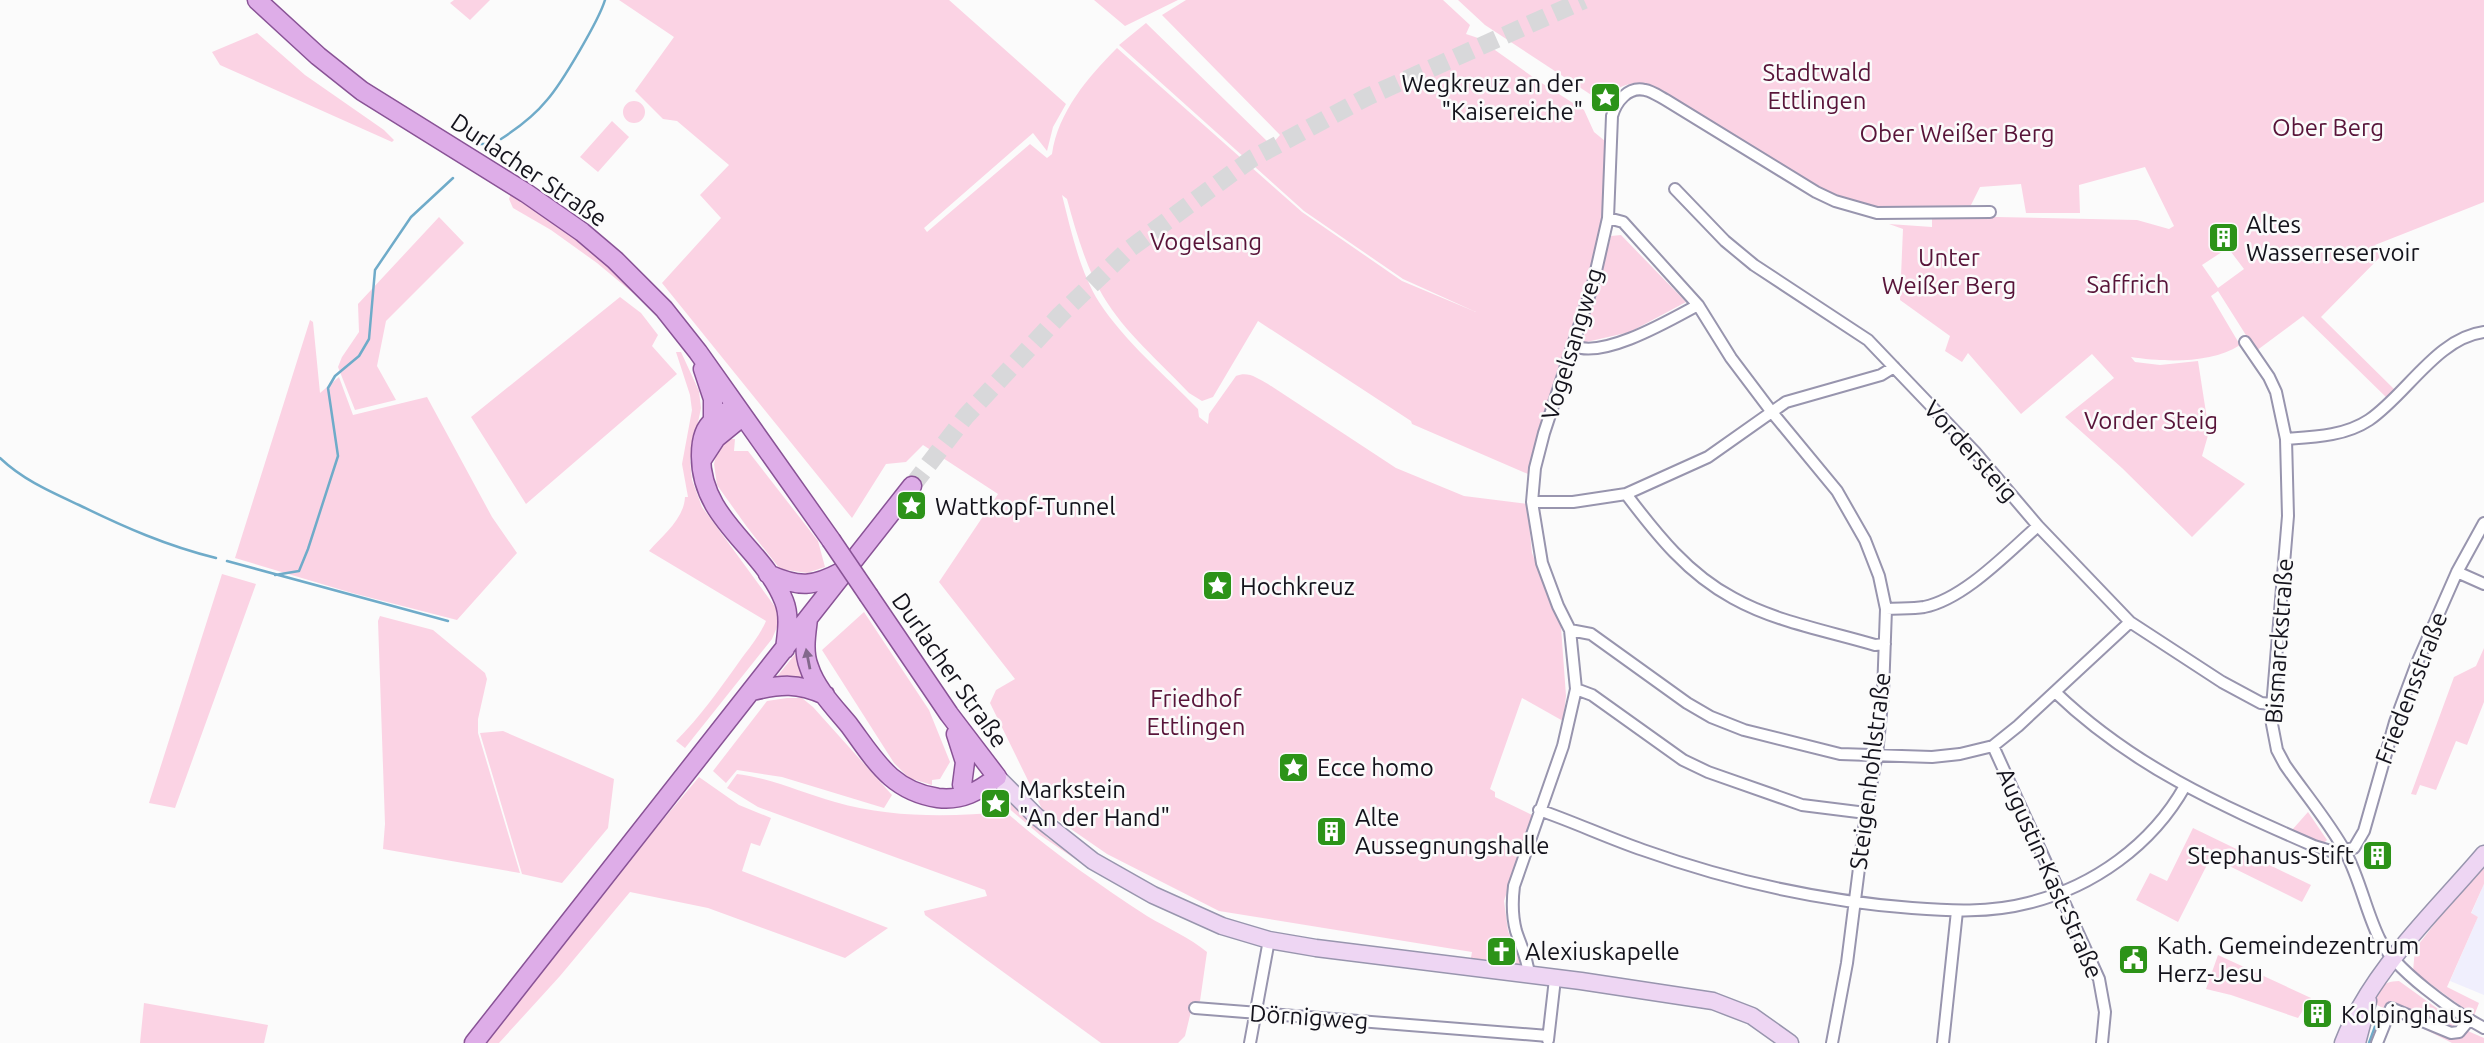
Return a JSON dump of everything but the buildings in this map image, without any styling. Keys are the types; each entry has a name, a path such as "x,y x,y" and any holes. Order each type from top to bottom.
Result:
{"main road":[{"name":"Durlacher Straße","path":"257,0 318,56 362,91 526,193 582,232 615,260 664,309 698,352 831,540 949,714 993,772 1036,816 1067,842 1117,875 1182,909 1222,926 1269,940 1693,997 1728,1005 1752,1016 1790,1043"},
{"path":"698,352 712,399 713,420 703,437 701,464 706,491 768,574 785,602 788,615 785,649"},
{"path":"713,420 739,411"},
{"path":"701,464 716,438 739,411"},
{"path":"474,1043 912,486"},
{"path":"768,574 796,584 809,585 824,581 849,568"},
{"path":"808,619 808,667 825,695 884,771 907,790 919,795 948,799 982,789 993,772"},
{"path":"752,691 789,684 825,695"},
{"path":"949,714 965,762 962,785"},
{"path":"934,797 993,772"},
{"path":"2343,1043 2357,1009 2393,960 2484,854"},
{"path":"2357,1043 2369,995"}],"street":[{"name":"Vogelsangweg","path":"1529,975 1512,907 1514,886 1563,746 1576,689 1570,630 1558,607 1542,563 1532,502 1535,468 1593,284 1608,218 1614,107 1626,94 1644,89 1816,192 1835,201 1877,213 1990,212"},
{"name":"Vordersteig","path":"1675,189 1725,241 1754,265 1868,340 1975,452 2038,526 2130,622 2222,681 2261,703 2271,704"},
{"name":"Steigenhohlstraße","path":"1608,218 1623,222 1698,305 1731,358 1837,491 1865,540 1879,576 1886,609 1877,754 1853,903 1847,963 1832,1043"},
{"path":"1574,346 1581,349 1597,348 1633,338 1698,305"},
{"path":"2286,439 2320,437 2368,421 2396,399 2445,348 2484,332"},
{"name":"Bismarckstraße","path":"2245,342 2276,392 2286,439 2288,516 2271,704 2277,750 2344,851 2379,939 2393,960"},
{"path":"1532,502 1573,502 1626,494 1707,457 1786,402 1881,375 1894,368"},
{"path":"1626,494 1658,537 1694,572 1732,598 1788,621 1875,645 1885,644"},
{"name":"Friedensstraße","path":"2344,851 2354,848 2361,840 2395,722 2417,663 2457,572 2484,523"},
{"path":"1886,609 1924,607 1948,598 1968,585 2038,526"},
{"path":"2457,572 2484,584"},
{"path":"1570,630 1591,634 1687,703 1711,717 1744,730 1840,754 1932,757 1993,746 2130,622"},
{"path":"1576,689 1592,695 1683,760 1708,772 1802,806 1866,813"},
{"path":"2054,692 2119,747 2185,786 2314,846 2334,852 2344,851"},
{"name":"Augustin-Kast-Straße","path":"1993,746 2101,986 2105,1012 2102,1043"},
{"path":"1539,810 1644,850 1744,881 1853,903 1957,911 2029,903 2091,879 2129,853 2148,835 2185,786"},
{"path":"1943,1043 1957,911"},
{"path":"1250,1043 1269,940"},
{"path":"2393,960 2469,1020 2484,1028"},
{"path":"1548,1039 1555,979"},
{"path":"2377,1043 2391,1007 2451,1033 2459,1032 2469,1020"},
{"name":"Dörnigweg","path":"1195,1008 1548,1039"}],"shaded area":[{"path":"2484,884 2484,995 2450,981 2478,917 2471,914"}],"green space":[{"path":"454,0 490,0 470,20 450,3"},
{"path":"619,0 949,0 1066,104 1053,127 1047,151 1033,133 924,228 927,232 1030,144 1047,158 1052,154 1061,124 1076,96 1117,48 1302,212 1402,281 1476,312 1403,279 1304,211 1119,45 1146,23 1271,145 1280,135 1162,15 1186,0 1443,0 1470,25 1466,34 1478,38 1584,110 1594,132 1605,141 1599,239 1589,281 1543,419 1528,474 1412,424 1258,321 1213,397 1202,401 1189,393 1132,335 1112,310 1091,273 1067,199 1062,195 1081,263 1099,302 1121,331 1198,409 1199,417 1208,424 1209,414 1236,376 1248,375 1268,384 1396,468 1464,496 1527,504 1532,553 1561,627 1566,696 1563,721 1522,698 1490,789 1495,792 1495,797 1532,815 1504,901 1508,931 1521,964 1518,967 1470,963 1472,952 1219,911 1107,854 1042,809 990,703 996,690 1015,679 939,582 998,494 923,445 906,462 886,464 852,518 662,283 721,218 700,195 729,165 677,121 663,119 635,91 674,37"},
{"path":"1094,0 1178,0 1125,26"},
{"path":"1458,0 2484,0 2484,202 2375,245 2383,254 2321,317 2396,391 2389,400 2303,316 2256,351 2218,291 2211,296 2240,345 2216,356 2187,360 2131,357 2135,362 2160,365 2198,361 2209,432 2202,456 2245,484 2192,537 2065,417 2114,378 2092,354 2021,414 1968,353 1962,362 1945,351 1950,336 1900,300 1903,229 1889,224 1932,227 1932,219 1997,217 2137,220 2169,229 2174,226 2145,167 2079,185 2080,213 2026,213 2021,184 1980,187 1970,207 1858,206 1826,193 1661,91 1643,85 1626,85 1610,93 1602,102 1485,25","holes":["2228,248 2244,269 2218,288 2202,265"]},
{"path":"257,33 305,75 384,130 394,140 392,142 220,65 212,52"},
{"path":"630,101 638,101 645,108 645,116 638,123 630,123 623,116 623,108"},
{"path":"612,121 629,137 598,172 580,157"},
{"path":"511,193 586,245 620,275 651,308 597,263 551,230 513,208 509,199"},
{"path":"439,217 464,243 386,321 377,366 396,400 355,410 338,367 359,332 358,304"},
{"path":"1621,235 1686,302 1630,332 1582,343 1611,236"},
{"path":"620,297 641,313 658,335 652,346 677,374 526,504 471,417"},
{"path":"310,320 313,322 320,393 339,377 353,415 427,397 492,517 517,553 457,620 352,593 235,558"},
{"path":"676,352 681,352 699,391 701,408 690,461 692,480 702,507 776,608 779,622 772,639 685,748 676,741 717,693 766,621 649,551 677,520 685,497 688,497 682,464 692,410"},
{"path":"727,439 735,439 734,451 748,451 818,541 825,567 807,573 780,569 747,527 717,485 714,464 718,447"},
{"path":"222,574 256,584 175,808 149,803"},
{"path":"864,612 929,710 950,762 940,779 932,780 932,785 909,778 894,763 822,650"},
{"path":"380,616 433,630 485,673 487,679 478,719 478,733 520,873 383,849 385,824 378,621"},
{"path":"800,648 814,683 775,679"},
{"path":"2484,648 2484,702 2467,745 2456,741 2436,790 2420,785 2416,795 2411,794 2454,677 2476,666"},
{"path":"802,698 813,707 892,795 884,808 782,777 737,770 726,783 713,771 767,701"},
{"path":"503,731 614,779 608,828 562,883 522,874 480,733"},
{"path":"737,774 774,782 835,802 898,814 963,815 1006,812 1092,879 1207,952 1200,1001 1193,1003 1185,1036 1178,1043 1101,1043 925,915 924,911 987,896 985,890 758,807 727,788"},
{"path":"699,777 739,805 771,818 760,846 751,843 742,871 888,928 845,958 708,908 630,892 560,976 499,1043 483,1043 614,878"},
{"path":"990,790 1001,793 1048,838 1094,872 1040,835 999,800 978,796"},
{"path":"2308,812 2327,840 2323,844 2292,830"},
{"path":"2193,828 2311,885 2302,902 2211,857 2178,922 2136,900 2150,873 2167,881"},
{"path":"2484,860 2484,884 2471,913 2478,917 2447,987 2479,1003 2474,1016 2413,971 2415,949"},
{"path":"2218,955 2311,998 2298,1018 2206,989"},
{"path":"2399,981 2470,1032 2484,1038 2484,1043 2452,1043 2373,1003 2382,987"},
{"path":"144,1003 268,1025 264,1043 140,1043"}],"waterway":[{"path":"501,139 520,126 554,92 588,36 605,0"},
{"path":"478,144 487,144"},
{"path":"275,575 299,571 308,549 338,456 328,388 335,376 359,356 369,339 375,270 411,217 453,178"},
{"path":"0,458 38,485 113,521 163,542 216,558"},
{"path":"227,561 448,621"},
{"path":"2369,1043 2381,1010"}],"tunnel":[{"path":"912,486 966,416 1060,315 1128,250 1253,158 1367,97 1584,0"}],"place":[{"name":"Wegkreuz an der \"Kaisereiche\"","path":"1606,97"},
{"name":"Altes Wasserreservoir","path":"2223,238"},
{"name":"Wattkopf-Tunnel","path":"912,506"},
{"name":"Hochkreuz","path":"1217,586"},
{"name":"Ecce homo","path":"1294,767"},
{"name":"Markstein \"An der Hand\"","path":"996,803"},
{"name":"Alte Aussegnungshalle","path":"1332,831"},
{"name":"Stephanus-Stift","path":"2377,855"},
{"name":"Alexiuskapelle","path":"1502,951"},
{"name":"Kath. Gemeindezentrum Herz-Jesu","path":"2134,959"},
{"name":"Kolpinghaus","path":"2318,1014"}],"park label":[{"name":"Stadtwald Ettlingen","path":"1817,86"},
{"name":"Ober Berg","path":"2328,127"},
{"name":"Ober Weißer Berg","path":"1957,133"},
{"name":"Vogelsang","path":"1206,241"},
{"name":"Unter Weißer Berg","path":"1949,271"},
{"name":"Saffrich","path":"2128,284"},
{"name":"Vorder Steig","path":"2151,420"},
{"name":"Friedhof Ettlingen","path":"1196,712"}]}
